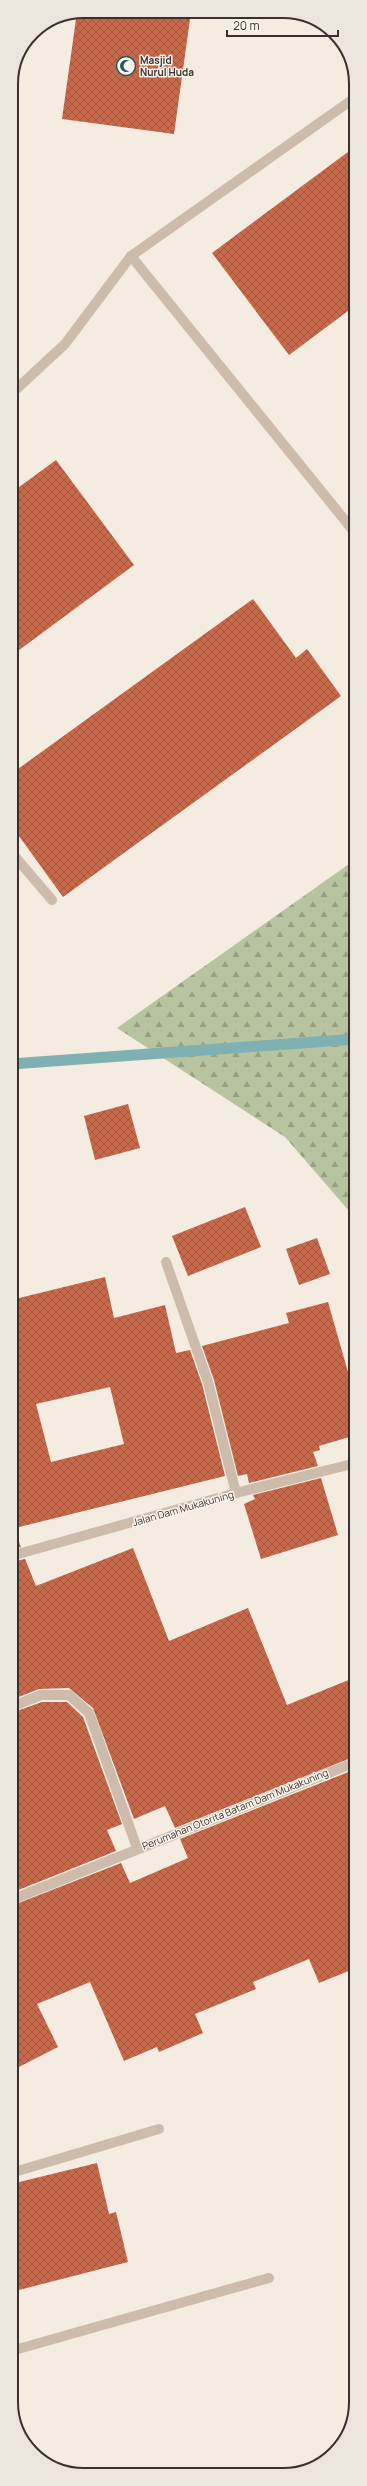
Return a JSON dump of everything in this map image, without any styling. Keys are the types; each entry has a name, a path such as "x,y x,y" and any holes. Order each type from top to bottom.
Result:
{"street":[{"path":"18,388 65,344 131,256 349,102"},
{"path":"131,256 349,525"},
{"path":"18,860 52,900"},
{"path":"166,1262 208,1382 236,1493"},
{"name":"Jalan Dam Mukakuning","path":"18,1554 236,1493 349,1465"},
{"name":"Perumahan Otorita Batam Dam Mukakuning","path":"18,1704 41,1695 68,1695 89,1713 137,1848"},
{"name":"Perumahan Otorita Batam Dam Mukakuning","path":"18,1897 137,1848 349,1765"},
{"path":"18,2171 159,2129"},
{"path":"18,2349 269,2278"}],"green space":[{"path":"349,864 349,1211 285,1137 117,1028"}],"building":[{"name":"Masjid Nurul Huda","path":"190,18 174,134 62,119 76,19"},
{"path":"349,151 349,310 289,355 212,253"},
{"path":"56,460 134,565 18,651 18,488"},
{"path":"253,599 296,658 307,649 341,696 63,897 18,835 18,769"},
{"path":"128,1104 140,1148 95,1160 84,1116"},
{"path":"245,1207 261,1247 188,1276 172,1236"},
{"path":"317,1238 330,1274 299,1285 286,1249"},
{"path":"105,1277 114,1318 165,1305 176,1353 190,1350 202,1384 225,1476 18,1527 18,1298","holes":["110,1387 124,1444 51,1462 36,1404"]},
{"path":"328,1302 349,1376 349,1437 319,1446 320,1450 313,1452 318,1466 249,1483 247,1474 238,1476 214,1380 202,1346 289,1323 286,1313"},
{"path":"321,1478 338,1535 261,1559 244,1504 255,1499 253,1495"},
{"path":"18,1539 21,1547 18,1548"},
{"path":"133,1548 169,1641 248,1608 287,1705 349,1680 349,1759 175,1828 165,1806 134,1819 93,1708 69,1688 39,1689 18,1697 18,1560 25,1559 36,1586"},
{"path":"42,1702 67,1702 83,1717 122,1824 107,1830 116,1851 18,1890 18,1711"},
{"path":"349,1772 349,1971 319,1983 309,1959 253,1982 256,1989 195,2014 203,2033 159,2052 157,2047 124,2061 90,1982 37,2004 58,2047 18,2067 18,1903 121,1863 130,1883 188,1858 180,1839"},
{"path":"97,2163 109,2214 116,2212 128,2262 18,2290 18,2182"}],"waterway":[{"path":"18,1063 349,1040"}],"place":[{"name":"Masjid Nurul Huda","path":"126,66"}]}
